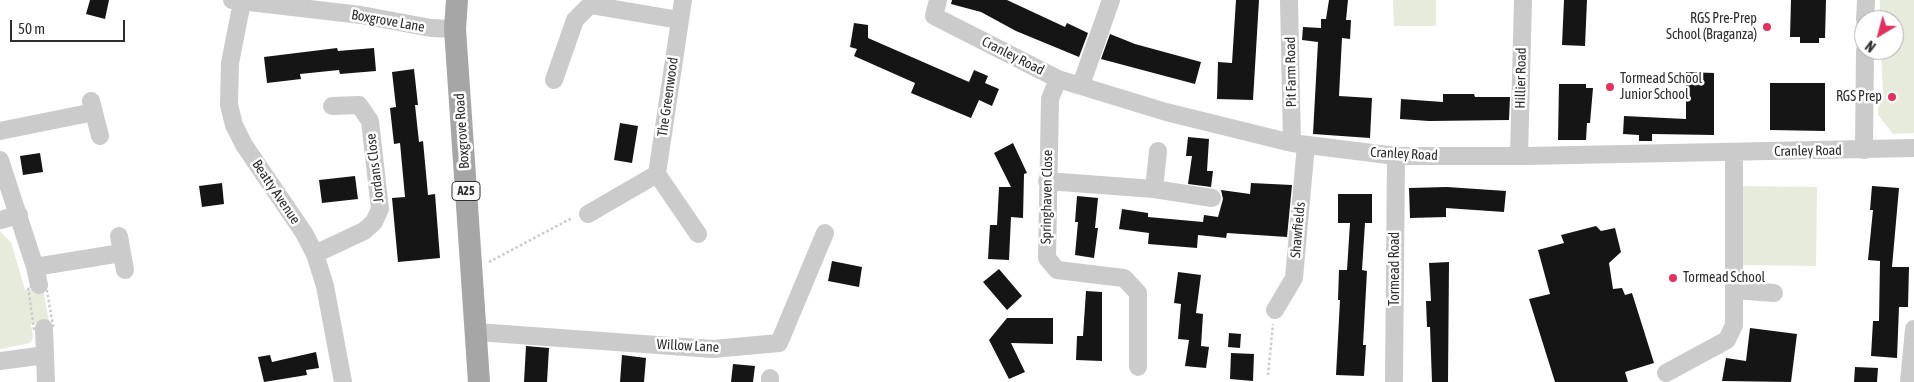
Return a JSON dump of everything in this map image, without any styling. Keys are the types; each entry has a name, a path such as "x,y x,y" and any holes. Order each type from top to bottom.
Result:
{"main road":[{"name":"Boxgrove Road","path":"457,0 455,28 478,332 479,382"}],"street":[{"name":"The Greenwood","path":"657,174 683,0"},
{"name":"Cranley Road","path":"938,0 934,16 1058,79 1166,112 1299,144 1396,156 1519,156 1914,148"},
{"path":"1081,85 1111,0"},
{"name":"Pit Farm Road","path":"1289,0 1299,144"},
{"name":"Hillier Road","path":"1519,156 1523,0"},
{"name":"Boxgrove Lane","path":"237,1 361,15 431,28 455,28"},
{"name":"Beatty Avenue","path":"237,1 228,86 229,105 234,125 244,145 304,232 316,254 325,286 343,382"},
{"path":"554,80 576,20 590,5 679,20"},
{"path":"1864,150 1865,60"},
{"name":"Springhaven Close","path":"1058,79 1050,99 1047,258 1057,270 1124,278 1138,293 1138,367"},
{"name":"Jordans Close","path":"316,254 364,231 374,222 380,209 370,122 359,105 332,106"},
{"path":"0,131 92,106 100,136"},
{"name":"Shawfields","path":"1275,310 1294,278 1299,144"},
{"path":"1154,189 1158,151"},
{"path":"1666,373 1727,340 1734,325 1734,152"},
{"name":"Tormead Road","path":"1394,382 1396,156"},
{"path":"0,160 36,267 38,286"},
{"path":"588,214 657,174 698,234"},
{"path":"1047,181 1154,189 1212,198"},
{"path":"0,220 19,215"},
{"name":"Willow Lane","path":"478,332 713,349 780,343 825,233"},
{"path":"36,267 122,253"},
{"path":"1734,290 1774,292"},
{"path":"44,328 46,382"},
{"path":"1909,382 1914,330"},
{"path":"0,361 45,355"}],"path":[{"path":"472,270 582,213 588,214"},
{"path":"46,285 52,326 44,328 34,329 28,287 46,285"},
{"path":"1268,375 1275,310"}],"green space":[{"path":"1393,0 1436,0 1436,26 1394,26"},
{"path":"1880,0 1914,0 1914,133 1893,134 1878,115 1878,105 1883,94 1881,60 1904,60 1904,10 1880,10"},
{"path":"1739,186 1817,187 1816,266 1738,265"},
{"path":"0,231 11,242 25,290 43,288 49,322 31,324 33,338 30,343 0,349"}],"building":[{"path":"90,0 109,0 105,19 86,14"},
{"path":"952,0 1007,0 1065,27 1067,23 1088,33 1079,57 1016,31 981,12 951,4"},
{"path":"1236,0 1259,0 1253,100 1217,99 1218,62 1232,63"},
{"path":"1329,0 1348,0 1346,20 1351,20 1350,39 1342,38 1339,96 1372,98 1370,138 1313,134 1318,42 1302,40 1303,27 1321,28 1321,19 1326,19"},
{"path":"1564,0 1587,0 1585,46 1562,45"},
{"path":"1791,0 1826,0 1825,38 1819,38 1819,43 1800,43 1800,37 1790,37"},
{"path":"854,23 868,25 868,38 969,82 974,70 988,76 985,83 999,89 992,106 979,100 971,118 911,93 915,83 854,56 857,49 850,47"},
{"path":"1110,34 1135,44 1201,62 1195,84 1101,59"},
{"path":"337,48 338,51 374,48 376,71 340,74 339,70 300,74 301,79 267,83 264,57"},
{"path":"414,69 418,105 415,105 419,142 423,141 428,195 435,194 440,258 398,262 392,198 405,197 400,143 394,144 390,108 396,107 392,72"},
{"path":"1686,72 1714,73 1714,135 1652,134 1652,141 1639,141 1639,135 1623,134 1624,116 1686,119"},
{"path":"1770,83 1825,83 1825,131 1770,130"},
{"path":"1559,84 1586,84 1586,88 1593,88 1590,123 1587,123 1586,140 1558,140"},
{"path":"1443,94 1474,94 1475,97 1510,97 1509,120 1429,121 1400,119 1401,99 1443,102"},
{"path":"620,123 638,126 632,163 614,160"},
{"path":"1188,137 1209,139 1207,171 1213,171 1211,187 1188,184 1192,156 1186,156"},
{"path":"1013,143 1027,173 1024,174 1023,218 1011,217 1009,260 988,259 990,225 997,225 999,187 1011,187 994,153"},
{"path":"40,153 43,172 23,175 20,156"},
{"path":"355,176 358,199 322,203 319,180"},
{"path":"222,183 224,204 202,207 199,186"},
{"path":"1251,183 1292,185 1287,237 1227,233 1226,238 1198,235 1197,248 1148,244 1149,233 1119,229 1122,209 1148,213 1148,217 1203,222 1204,215 1218,217 1223,199 1221,190 1250,194"},
{"path":"1872,186 1899,188 1892,267 1909,267 1908,307 1899,307 1897,358 1871,356 1873,321 1879,321 1880,261 1868,260 1873,210 1870,210"},
{"path":"1447,187 1506,191 1504,212 1446,208 1446,217 1410,218 1409,188"},
{"path":"1338,194 1372,194 1372,223 1365,223 1362,270 1367,271 1363,345 1366,345 1364,376 1336,375 1340,300 1338,300 1339,270 1347,270 1350,223 1338,223"},
{"path":"1077,196 1098,198 1095,228 1098,228 1094,258 1075,255 1078,222 1075,222"},
{"path":"1596,226 1601,231 1615,228 1621,252 1609,263 1613,289 1622,288 1625,295 1632,293 1654,363 1625,372 1628,382 1555,382 1529,299 1550,294 1538,250 1564,243 1561,235"},
{"path":"832,261 862,267 859,287 828,281"},
{"path":"1449,262 1448,382 1432,382 1430,327 1427,327 1426,301 1431,301 1429,263"},
{"path":"999,269 1022,296 1007,310 983,282"},
{"path":"1178,272 1201,275 1196,313 1203,314 1201,346 1209,347 1206,368 1185,366 1189,340 1178,339 1181,304 1174,303"},
{"path":"1086,291 1102,292 1102,361 1076,360 1077,336 1083,336"},
{"path":"1007,318 1053,318 1053,344 1011,343 1025,372 1009,379 989,340"},
{"path":"1750,328 1797,334 1791,382 1722,381 1726,358 1746,361"},
{"path":"1229,333 1241,334 1240,348 1228,347"},
{"path":"526,346 549,348 547,382 524,382"},
{"path":"316,352 319,368 306,370 307,375 264,382 258,357 270,355 272,362"},
{"path":"1231,353 1254,354 1253,381 1230,379"},
{"path":"622,355 646,358 644,382 620,382"},
{"path":"733,364 755,366 753,382 731,382"},
{"path":"1855,367 1878,368 1877,382 1854,382"}],"place":[{"name":"RGS Pre-Prep School (Braganza)","path":"1767,27"},
{"name":"Tormead School Junior School","path":"1610,87"},
{"name":"RGS Prep","path":"1892,97"},
{"name":"Tormead School","path":"1673,278"}]}
